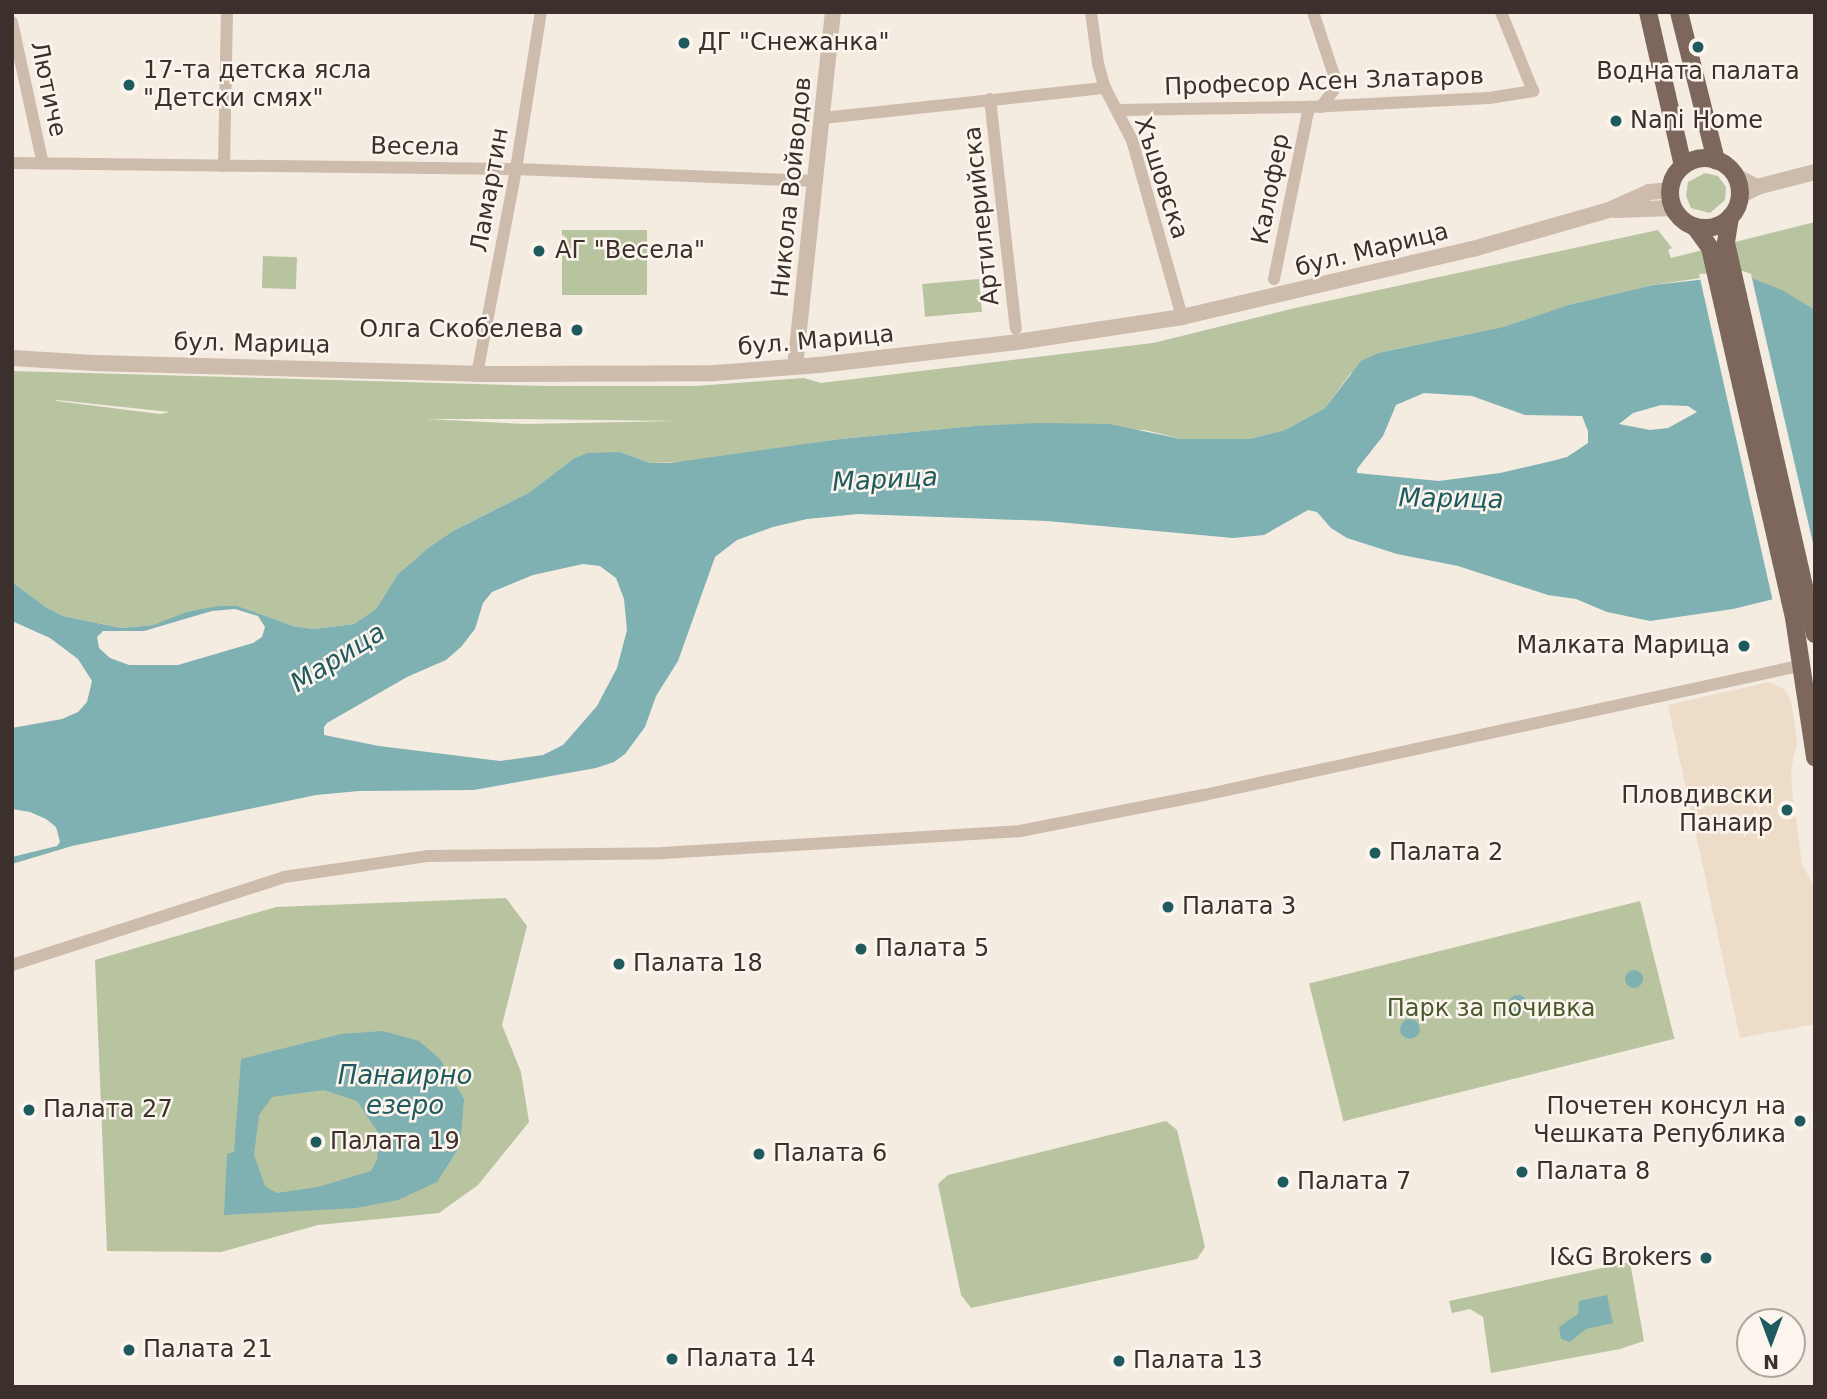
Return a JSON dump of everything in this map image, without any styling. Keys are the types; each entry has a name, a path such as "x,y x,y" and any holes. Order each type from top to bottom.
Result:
{"main road":[{"path":"1648,12 1683,166"},
{"path":"1679,12 1716,160"},
{"path":"1718,245 1679,216 1673,208 1670,190 1676,173 1683,166 1699,159 1716,160 1736,176 1740,196 1718,245 1802,616 1802,665 1815,757"},
{"path":"1695,226 1714,227 1730,217"},
{"path":"1802,616 1815,634"}],"street":[{"path":"224,166 227,12"},
{"name":"Ламартин","path":"477,374 516,170 541,12"},
{"name":"Никола Войводов","path":"795,367 833,12"},
{"name":"Хъшовска","path":"1091,12 1098,64 1105,88 1132,140 1182,317"},
{"name":"Калофер","path":"1274,279 1315,107 1333,91 1335,78 1313,12"},
{"name":"Професор Асен Златаров","path":"1117,110 1315,107 1533,92 1501,12"},
{"name":"Лютиче","path":"12,22 43,164"},
{"path":"823,118 1105,88"},
{"name":"Артилерийска","path":"990,99 1016,329"},
{"name":"Весела","path":"12,163 516,170 817,181"},
{"path":"1740,196 1757,187 1815,172"},
{"path":"1736,176 1757,187"},
{"name":"бул. Марица","path":"12,358 95,363 477,374 715,373 795,367 1017,342 1182,317 1473,249 1609,210 1649,192 1670,190"},
{"name":"бул. Марица","path":"1609,210 1673,208"},
{"path":"12,965 284,877 428,856 663,853 1020,831 1204,795 1802,665"}],"green space":[{"path":"1705,173 1718,176 1726,187 1725,200 1710,213 1691,208 1686,196 1688,182"},
{"path":"1815,222 1815,310 1800,302 1707,277 1653,285 1568,305 1503,327 1378,353 1350,374 1325,408 1285,430 1249,439 1181,439 1145,430 974,426 840,439 685,462 650,463 620,452 573,459 530,492 453,531 428,548 398,574 376,609 354,624 313,629 293,626 238,606 218,606 153,625 121,628 63,616 47,608 12,582 12,371 548,386 696,386 804,378 821,383 1153,343 1295,308 1658,230 1672,248 1668,250 1671,258","holes":["57,400 170,412 160,414","425,419 520,419 677,421 525,424"]},
{"path":"562,230 647,230 647,295 562,295"},
{"path":"263,256 297,257 296,289 262,288"},
{"path":"979,279 982,312 925,317 922,284"},
{"path":"506,898 527,926 502,1025 521,1072 529,1122 478,1185 439,1213 318,1225 221,1252 107,1251 95,960 276,907"},
{"name":"Парк за почивка","path":"1640,901 1674,1039 1343,1121 1309,983"},
{"path":"1166,1121 1177,1130 1205,1247 1197,1259 971,1308 961,1295 938,1184 948,1175"},
{"path":"1630,1262 1644,1341 1620,1349 1491,1373 1483,1317 1470,1309 1452,1313 1449,1301"}],"shaded area":[{"path":"1769,682 1784,689 1791,701 1797,742 1791,770 1792,790 1802,865 1815,887 1815,1024 1740,1038 1668,705"}],"water":[{"name":"Марица","path":"1743,275 1782,290 1815,310 1815,589 1733,609 1650,621 1607,612 1576,599 1548,595 1458,566 1397,554 1347,538 1331,528 1317,512 1308,510 1264,535 1233,538 1047,521 858,514 807,519 773,527 737,540 715,557 678,661 656,696 645,727 625,754 614,762 596,768 474,790 359,791 316,795 72,846 12,864 12,857 57,846 60,842 56,827 46,819 30,812 12,809 12,728 62,719 78,712 87,702 92,681 78,659 50,638 12,621 12,582 47,608 63,616 121,628 153,625 187,612 218,606 238,606 293,626 313,629 354,624 376,609 398,574 428,548 453,531 530,492 573,459 588,453 620,452 650,463 670,463 840,439 974,426 1040,423 1109,424 1181,439 1249,439 1285,430 1325,408 1361,361 1378,353 1503,327 1568,305 1653,285","holes":["1424,393 1472,396 1525,415 1582,416 1588,431 1588,443 1567,457 1552,461 1500,473 1439,481 1357,473 1357,469 1383,436 1396,405","1661,405 1688,406 1697,412 1668,428 1650,430 1619,424 1633,413","583,564 600,566 616,578 624,599 627,630 617,668 597,706 563,745 543,755 500,761 379,746 324,735 327,723 407,677 446,660 475,629 483,603 492,592 533,575","235,609 258,616 265,627 262,637 253,643 178,665 129,665 110,658 99,648 97,637 103,631 144,631 212,611"]},
{"path":"1630,970 1638,970 1643,979 1641,986 1630,988 1625,983 1625,975"},
{"path":"1518,995 1525,998 1528,1005 1525,1012 1518,1015 1511,1012 1508,1005 1511,998"},
{"path":"1410,1019 1417,1022 1420,1029 1417,1036 1410,1039 1403,1036 1400,1029 1403,1022"},
{"name":"Панаирно езеро","path":"383,1031 419,1041 440,1059 464,1099 460,1146 437,1182 398,1200 356,1208 224,1215 227,1154 234,1152 241,1059 341,1034","holes":["324,1090 357,1101 379,1134 377,1160 371,1171 318,1187 277,1193 265,1186 254,1155 259,1115 272,1097"]},
{"path":"1607,1295 1613,1323 1586,1329 1570,1342 1561,1339 1559,1327 1578,1314 1579,1301"}],"pier":[{"path":"1743,271 1751,274 1815,552 1815,592 1773,602 1699,274"}],"place":[{"name":"ДГ \"Снежанка\"","path":"684,43"},
{"name":"Водната палата","path":"1698,47"},
{"name":"17-та детска ясла \"Детски смях\"","path":"129,85"},
{"name":"Nani Home","path":"1616,121"},
{"name":"АГ \"Весела\"","path":"539,251"},
{"name":"Олга Скобелева","path":"577,330"},
{"name":"Малката Марица","path":"1744,646"},
{"name":"Пловдивски Панаир","path":"1787,810"},
{"name":"Палата 2","path":"1375,853"},
{"name":"Палата 3","path":"1168,907"},
{"name":"Палата 5","path":"861,949"},
{"name":"Палата 18","path":"619,964"},
{"name":"Палата 27","path":"29,1110"},
{"name":"Почетен консул на Чешката Република","path":"1800,1121"},
{"name":"Палата 19","path":"316,1142"},
{"name":"Палата 6","path":"759,1154"},
{"name":"Палата 8","path":"1522,1172"},
{"name":"Палата 7","path":"1283,1182"},
{"name":"I&G Brokers","path":"1706,1258"},
{"name":"Палата 21","path":"129,1350"},
{"name":"Палата 14","path":"672,1359"},
{"name":"Палата 13","path":"1119,1361"}]}
